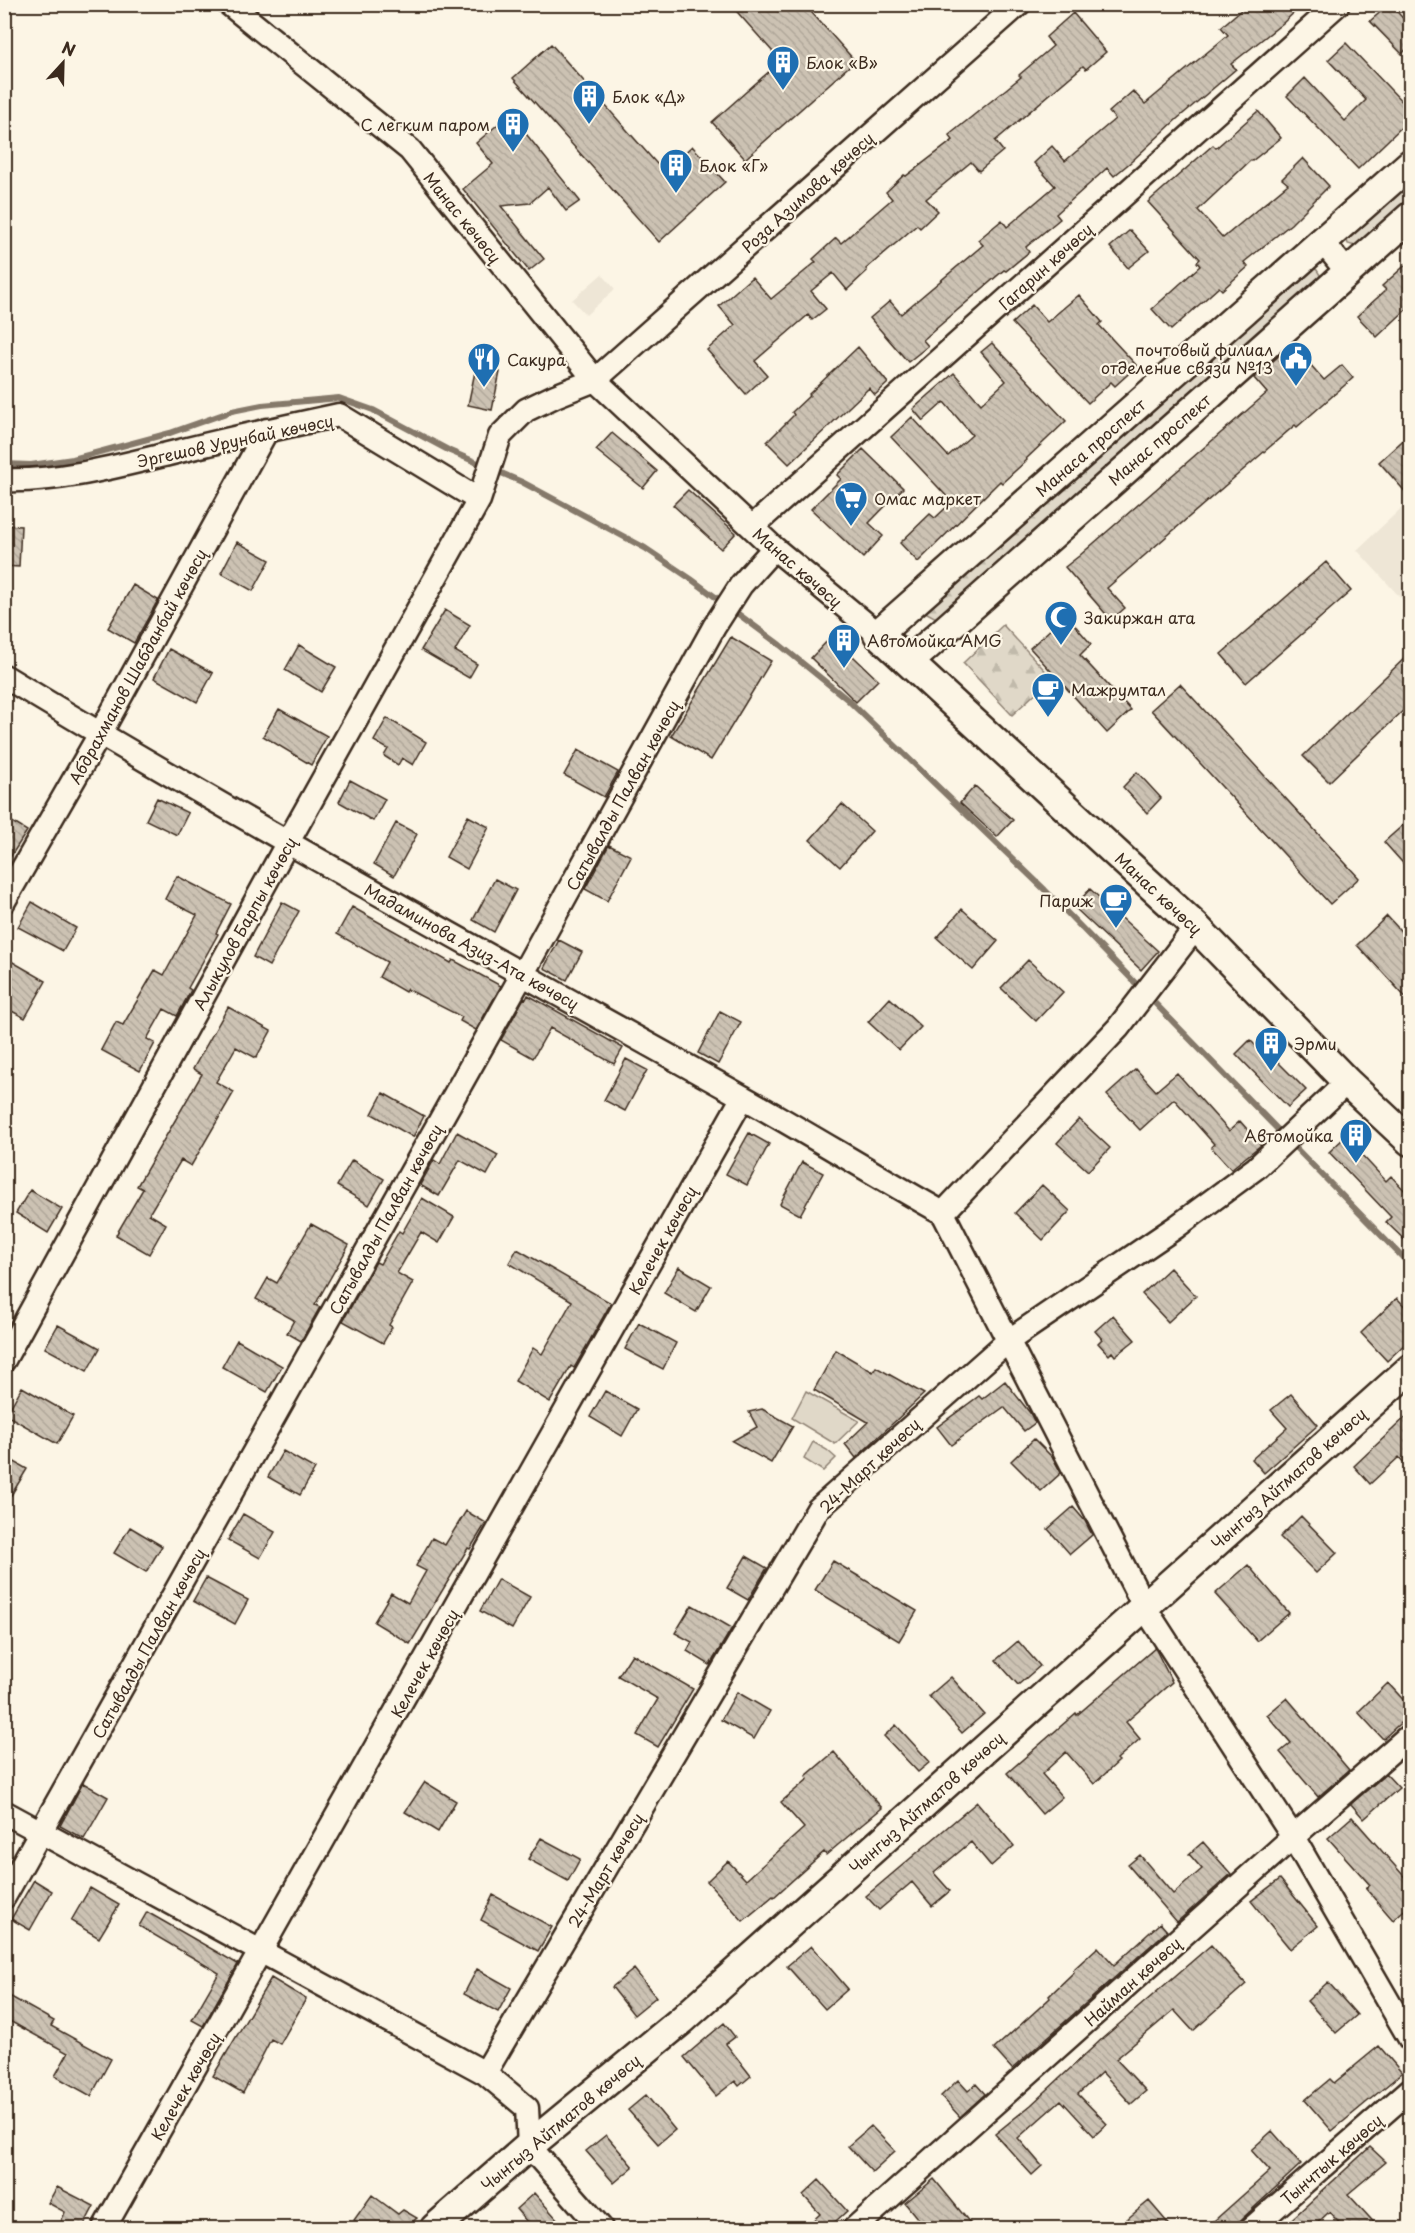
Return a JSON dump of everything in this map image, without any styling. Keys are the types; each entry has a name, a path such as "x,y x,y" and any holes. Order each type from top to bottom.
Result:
{"main road":[{"name":"Манаса проспект","path":"878,634 1410,164"},
{"name":"Манас проспект","path":"909,662 1410,217"},
{"name":"Манас көчөсү","path":"878,634 1196,927 1347,1082 1410,1141"},
{"name":"Чынгыз Айтматов көчөсү","path":"435,2229 529,2146 691,2012 1410,1369"}],"street":[{"name":"Манас көчөсү","path":"229,4 410,150 595,380 774,548 878,634"},
{"name":"Роза Азимова көчөсү","path":"500,436 526,410 595,380 1019,4"},
{"name":"Гагарин көчөсү","path":"752,527 1338,4"},
{"path":"1323,242 1348,273"},
{"name":"Эргешов Урунбай көчөсү","path":"4,480 46,479 137,461 339,415 481,493"},
{"name":"Абдрахманов Шабданбай көчөсү","path":"4,901 100,734 267,430"},
{"name":"Алыкулов Барпы көчөсү","path":"4,1360 481,493 500,436"},
{"name":"Сатывалды Палван көчөсү","path":"4,1898 522,975 714,627 741,585 774,548"},
{"name":"Мадаминова Азиз-Ата көчөсү","path":"4,676 288,842 743,1097 943,1213"},
{"path":"1196,927 1118,1028 943,1213 1144,1608 1293,1837 1410,2039"},
{"name":"24-Март көчөсү","path":"485,2073 818,1509 1008,1341 1176,1227 1256,1168 1347,1082"},
{"name":"Келечек көчөсү","path":"104,2229 743,1097"},
{"name":"Найман көчөсү","path":"855,2229 1410,1735"},
{"path":"4,1812 485,2073 527,2108 529,2146 602,2229"},
{"name":"Тынчтык көчөсү","path":"1251,2229 1410,2090"}],"shaded area":[{"path":"602,274 615,289 586,315 572,300"},
{"path":"1410,500 1410,608 1357,550"}],"green space":[{"path":"1410,175 1410,198 1355,246 1348,244 1345,234"},
{"path":"1311,267 1320,275 1318,280 942,615 936,618 927,613 926,608"},
{"path":"1003,625 1052,678 1012,715 963,663"},
{"path":"806,1391 859,1421 835,1444 792,1418"},
{"path":"813,1442 836,1458 823,1471 804,1459"}],"building":[{"name":"Блок «В»","path":"730,4 804,4 855,61 745,159 712,122 781,61"},
{"path":"1248,4 1303,4 1231,64 1236,69 1132,161 1114,176 1107,168 1056,214 1060,219 1026,247 1029,252 1006,271 1004,270 923,340 928,346 908,362 870,318 890,301 901,314 983,245 978,240 1002,220 1007,227 1055,186 1034,163 1052,146 1065,161 1115,119 1109,112 1133,91 1145,104 1228,35 1221,27"},
{"path":"1390,4 1410,26 1410,45 1402,54 1370,21"},
{"path":"1073,13 1106,52 1086,69 1083,66 995,141 1003,151 979,171 971,162 926,199 938,211 920,228 917,225 866,269 867,271 847,290 833,273 811,291 826,309 812,320 808,315 755,361 767,375 746,394 707,350 735,325 719,306 752,277 771,299 816,262 813,259 836,238 841,243 892,199 886,192 904,175 906,176 953,140 949,135 1021,77 1019,75 1053,46 1046,37"},
{"path":"1346,43 1410,110 1410,119 1358,169 1287,96 1305,78 1345,121 1366,100 1328,60"},
{"name":"Блок «Д»","path":"551,44 664,172 692,146 725,182 659,242 513,78"},
{"path":"1258,111 1281,138 1251,160 1198,210 1223,238 1288,184 1282,179 1303,158 1329,186 1291,224 1244,262 1248,267 1222,290 1219,287 1171,330 1152,309 1200,266 1197,262 1200,259 1148,202 1213,145 1216,148"},
{"name":"С легким паром","path":"510,114 580,201 566,211 548,187 530,203 501,206 544,259 529,271 463,189 493,164 476,143"},
{"path":"1130,230 1149,251 1128,268 1110,247"},
{"path":"1410,261 1410,306 1377,337 1357,316 1386,290 1382,286"},
{"path":"1079,295 1102,322 1099,325 1137,366 1115,386 1111,382 1088,403 1012,323 1032,305 1047,322"},
{"path":"992,343 1066,421 1002,483 1000,481 918,562 900,543 930,514 935,518 952,502 891,437 912,417 948,456 972,435 944,402 923,421 913,409 954,373 981,404 1006,381 981,352"},
{"path":"1292,344 1324,380 1342,365 1353,378 1297,427 1295,425 1107,588 1125,608 1111,620 1065,567 1267,393 1254,378"},
{"path":"858,347 888,383 875,395 869,388 789,464 767,442 794,415 792,412 809,394"},
{"name":"Сакура","path":"476,367 500,372 492,410 468,405"},
{"path":"612,433 657,471 643,488 596,450"},
{"path":"1410,434 1410,497 1379,462"},
{"path":"863,449 903,488 869,523 883,536 863,558 811,509 841,479 837,475"},
{"path":"688,490 736,533 721,549 673,505"},
{"path":"4,525 21,526 19,567 4,566"},
{"path":"237,542 270,560 253,591 221,573"},
{"path":"1326,562 1351,591 1246,683 1221,654"},
{"path":"133,585 158,600 134,643 108,628"},
{"path":"445,610 470,625 455,651 477,664 469,678 421,650"},
{"path":"1066,615 1091,644 1080,655 1131,710 1107,733 1030,648"},
{"name":"Автомойка AMG","path":"832,636 878,680 856,702 811,658"},
{"path":"731,637 771,661 711,760 671,736"},
{"path":"299,645 336,667 321,692 285,670"},
{"path":"169,649 213,673 197,702 154,678"},
{"path":"1410,653 1410,704 1329,782 1303,756"},
{"path":"1180,684 1359,878 1330,904 1151,710"},
{"path":"279,709 327,736 311,765 263,736"},
{"path":"387,718 426,742 413,765 402,758 398,765 384,756 388,749 374,741"},
{"path":"578,750 618,772 604,797 564,775"},
{"path":"1137,772 1161,798 1147,813 1123,787"},
{"path":"350,780 385,799 373,821 339,802"},
{"path":"975,786 1013,820 997,837 960,803"},
{"path":"157,798 188,813 177,835 146,820"},
{"path":"842,804 872,831 840,867 810,840"},
{"path":"468,816 489,827 467,869 446,857"},
{"path":"4,817 27,831 4,867"},
{"path":"1410,819 1410,871 1384,842"},
{"path":"396,823 417,834 394,876 374,864"},
{"path":"609,845 631,856 607,901 585,889"},
{"path":"177,876 231,904 216,933 218,934 188,988 191,990 177,1016 164,1009 147,1039 155,1043 140,1071 101,1050 116,1022 123,1025 155,970 164,975 197,915 165,899"},
{"path":"495,879 516,890 494,932 473,920"},
{"name":"Париж","path":"1090,889 1158,951 1141,970 1074,907"},
{"path":"32,902 76,928 63,951 18,927"},
{"path":"282,902 299,911 269,966 253,957"},
{"path":"352,907 451,963 453,960 501,986 476,1030 460,1021 462,1017 407,989 405,992 379,977 387,962 337,934"},
{"path":"962,909 998,941 973,970 937,938"},
{"path":"1387,916 1410,941 1410,1002 1357,945"},
{"path":"559,940 582,952 567,980 544,968"},
{"path":"4,957 46,981 25,1018 4,1007"},
{"path":"1028,960 1063,992 1036,1021 1001,988"},
{"path":"528,995 623,1048 614,1064 550,1028 533,1058 501,1040 524,998 526,999"},
{"path":"890,998 921,1027 899,1050 868,1022"},
{"path":"228,1007 271,1031 256,1058 236,1047 216,1082 234,1092 191,1166 181,1160 149,1214 166,1224 149,1254 116,1235 143,1189 137,1186 202,1074 193,1069"},
{"path":"720,1011 741,1022 718,1064 698,1053"},
{"name":"Эрми","path":"1250,1040 1264,1054 1267,1051 1306,1090 1288,1107 1236,1054"},
{"path":"626,1059 647,1070 625,1111 604,1100"},
{"path":"1136,1069 1156,1091 1177,1073 1229,1131 1240,1121 1261,1145 1231,1169 1211,1147 1214,1144 1174,1099 1140,1130 1107,1095"},
{"path":"383,1093 424,1116 413,1137 372,1114"},
{"path":"1079,1119 1110,1148 1088,1171 1057,1143"},
{"path":"457,1132 498,1155 487,1175 460,1160 439,1196 420,1185 434,1160 440,1164"},
{"path":"749,1133 769,1144 747,1185 726,1174"},
{"name":"Автомойка","path":"1345,1137 1386,1181 1391,1176 1410,1196 1410,1245 1386,1222 1391,1217 1329,1152"},
{"path":"352,1160 384,1179 369,1205 337,1186"},
{"path":"802,1162 823,1173 800,1215 780,1204"},
{"path":"1042,1185 1070,1211 1043,1240 1015,1213"},
{"path":"30,1190 62,1209 48,1233 16,1213"},
{"path":"422,1198 454,1217 439,1243 421,1232 397,1273 413,1282 389,1325 392,1327 383,1343 343,1321 376,1262 380,1264 399,1231 402,1233"},
{"path":"311,1224 349,1245 315,1305 320,1307 301,1341 287,1333 294,1320 256,1299 268,1278 277,1283"},
{"path":"517,1249 611,1303 574,1368 571,1366 550,1402 515,1381 533,1348 542,1354 572,1301 509,1263"},
{"path":"679,1267 711,1286 696,1312 664,1293"},
{"path":"1170,1268 1196,1296 1168,1322 1142,1294"},
{"path":"1397,1298 1410,1312 1410,1339 1387,1361 1361,1333"},
{"path":"1113,1315 1135,1340 1115,1356 1112,1352 1109,1355 1098,1343 1102,1339 1095,1331"},
{"path":"639,1323 676,1343 663,1369 625,1349"},
{"path":"58,1325 100,1348 87,1371 45,1348"},
{"path":"237,1340 282,1366 267,1392 222,1367"},
{"path":"836,1350 873,1372 876,1367 924,1394 856,1458 845,1444 868,1422 814,1390"},
{"path":"1005,1381 1035,1423 1024,1431 1004,1407 951,1445 937,1427 979,1396 982,1399"},
{"path":"22,1387 73,1416 57,1444 6,1415"},
{"path":"605,1391 637,1409 622,1436 590,1417"},
{"path":"1291,1394 1318,1425 1264,1473 1252,1459 1287,1428 1271,1410"},
{"path":"762,1409 793,1426 771,1463 732,1441 757,1427 749,1412"},
{"path":"1410,1413 1410,1470 1399,1457 1370,1484 1354,1466"},
{"path":"1034,1439 1053,1458 1061,1473 1041,1491 1011,1461"},
{"path":"283,1451 315,1469 300,1495 268,1477"},
{"path":"4,1456 27,1469 4,1507"},
{"path":"1073,1507 1085,1521 1092,1535 1070,1554 1048,1529"},
{"path":"466,1511 486,1523 470,1549 468,1548 410,1644 374,1622 391,1593 408,1603 426,1571 416,1566 432,1538 445,1545"},
{"path":"243,1514 275,1532 260,1558 228,1540"},
{"path":"1301,1516 1337,1553 1316,1573 1280,1537"},
{"path":"130,1527 162,1546 146,1572 114,1553"},
{"path":"746,1556 767,1568 748,1600 727,1588"},
{"path":"833,1561 917,1611 899,1641 815,1590"},
{"path":"1248,1565 1289,1613 1257,1641 1215,1594"},
{"path":"206,1578 248,1600 235,1624 193,1601"},
{"path":"498,1579 530,1597 512,1629 480,1611"},
{"path":"692,1605 732,1628 710,1665 687,1651 692,1642 675,1633"},
{"path":"1018,1641 1040,1666 1018,1685 996,1660"},
{"path":"1155,1648 1172,1682 1126,1722 1140,1739 1094,1784 1066,1752 1042,1774 1062,1797 1042,1814 1007,1773"},
{"path":"632,1654 693,1689 658,1747 637,1735 658,1699 618,1676"},
{"path":"951,1677 984,1714 962,1733 929,1696"},
{"path":"1388,1683 1410,1707 1410,1714 1383,1739 1358,1712"},
{"path":"737,1692 770,1711 754,1739 721,1720"},
{"path":"1287,1698 1349,1770 1318,1797 1280,1752 1291,1743 1267,1715"},
{"path":"896,1725 930,1762 918,1772 884,1736"},
{"path":"834,1752 882,1808 826,1855 824,1852 774,1897 743,1921 707,1881 728,1861 746,1880 804,1828 781,1802"},
{"path":"1386,1774 1399,1788 1364,1819 1351,1804"},
{"path":"425,1782 456,1801 438,1832 405,1812"},
{"path":"83,1783 108,1797 84,1839 60,1826"},
{"path":"977,1802 1014,1846 991,1866 971,1842 934,1873 950,1891 932,1906 912,1882 879,1910 866,1896"},
{"path":"1352,1817 1410,1883 1410,1905 1393,1920 1366,1889 1370,1885 1328,1838"},
{"path":"541,1838 580,1859 568,1881 528,1859"},
{"path":"1203,1842 1231,1874 1177,1922 1128,1865 1140,1855 1173,1894 1202,1869 1189,1854"},
{"path":"1280,1879 1318,1926 1290,1949 1251,1901"},
{"path":"34,1880 52,1891 30,1930 11,1919"},
{"path":"90,1888 119,1905 99,1938 71,1921"},
{"path":"493,1895 552,1927 538,1951 481,1920"},
{"path":"147,1912 238,1964 203,2026 192,2020 219,1973 139,1926"},
{"path":"1160,1923 1167,1931 1012,2069 994,2049 1050,1998 1049,1996 1074,1972 1073,1970 1098,1947 1114,1965"},
{"path":"1211,1945 1246,1984 1193,2031 1174,2010 1116,2059 1146,2091 1131,2104 1102,2072 1078,2094 1107,2124 1094,2136 1061,2100 1018,2138 1042,2166 1032,2175 995,2134 1031,2105 1103,2038"},
{"path":"811,1946 848,1989 825,2009 787,1966"},
{"path":"477,1969 511,1988 498,2012 464,1994"},
{"path":"634,1969 656,1997 634,2015 612,1987"},
{"path":"271,1978 306,1999 280,2044 271,2039 243,2093 213,2076"},
{"path":"1328,1982 1357,2015 1336,2033 1307,2001"},
{"path":"4,1993 54,2021 51,2026 111,2059 91,2096 55,2076 68,2053 4,2018"},
{"path":"724,2023 735,2037 726,2044 751,2076 739,2086 735,2081 716,2096 684,2057"},
{"path":"1379,2046 1402,2073 1332,2131 1305,2100 1330,2079 1334,2083"},
{"path":"958,2080 968,2091 976,2084 985,2094 960,2117 941,2096"},
{"path":"646,2095 675,2130 658,2144 628,2110"},
{"path":"871,2126 895,2151 872,2172 848,2146"},
{"path":"1272,2131 1301,2164 1231,2229 1205,2229 1270,2171 1251,2150"},
{"path":"606,2135 633,2167 614,2183 586,2151"},
{"path":"1370,2147 1386,2162 1348,2194 1380,2229 1345,2229 1329,2212 1311,2229 1281,2229"},
{"path":"934,2179 975,2229 926,2229 905,2203"},
{"path":"819,2180 847,2211 827,2229 804,2229 820,2214 803,2195"},
{"path":"57,2187 94,2206 82,2229 73,2229 61,2222 65,2212 48,2203"},
{"path":"534,2193 566,2229 533,2229 516,2209"},
{"path":"372,2195 398,2214 403,2210 417,2218 411,2223 418,2229 366,2229 354,2220"},
{"path":"1149,2201 1173,2229 1135,2229 1127,2219"}],"waterway":[{"path":"4,464 31,465 73,459 170,433 232,411 262,405 339,398 373,410 450,451 522,482 645,548 780,645 848,700 1045,890 1283,1135"},
{"path":"1290,1142 1410,1265"}],"place":[{"name":"Блок «В»","path":"783,91"},
{"name":"Блок «Д»","path":"589,125"},
{"name":"С легким паром","path":"513,153"},
{"name":"Блок «Г»","path":"676,194"},
{"name":"почтовый филиал отделение связи №13","path":"1296,387"},
{"name":"Сакура","path":"484,388"},
{"name":"Омас маркет","path":"851,527"},
{"name":"Закиржан ата","path":"1061,646"},
{"name":"Автомойка AMG","path":"844,669"},
{"name":"Мажрумтал","path":"1048,718"},
{"name":"Париж","path":"1116,929"},
{"name":"Эрми","path":"1271,1072"},
{"name":"Автомойка","path":"1356,1164"}]}
